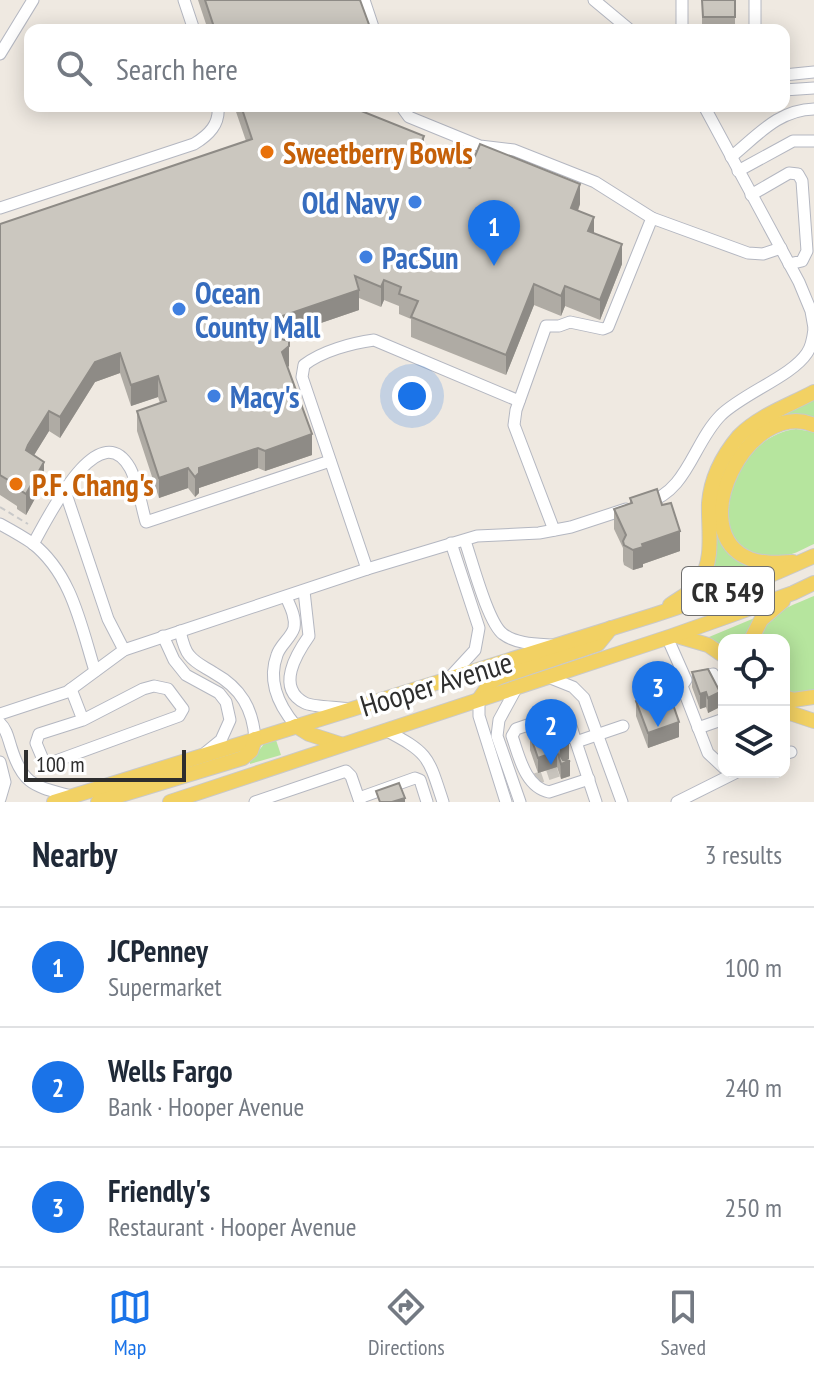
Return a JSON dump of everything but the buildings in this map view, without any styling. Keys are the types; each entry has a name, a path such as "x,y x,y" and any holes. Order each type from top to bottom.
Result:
{"main road":[{"path":"654,615 695,587 705,572 709,553 709,500 724,457 741,435 757,422 814,392"},
{"path":"808,559 768,563 739,552 729,542 724,530 722,505 735,463 756,439 779,425 793,422 814,425"},
{"name":"Hooper Avenue","path":"54,802 654,615 757,581 808,559"},
{"name":"Hooper Avenue","path":"170,802 670,636 814,583"},
{"path":"754,634 761,620 793,593"},
{"path":"479,699 491,682 500,677 598,644 612,628"},
{"path":"670,636 692,639 718,652"},
{"path":"790,699 814,697"},
{"path":"790,713 814,721"},
{"path":"296,726 309,734 340,744"},
{"path":"98,802 243,758 251,751 255,739"}],"lane":[{"path":"0,54 33,0"},
{"path":"184,0 192,24"},
{"path":"364,0 372,24"},
{"path":"594,0 623,24"},
{"path":"682,0 682,24"},
{"path":"755,0 755,24"},
{"path":"790,74 814,72"},
{"path":"790,90 814,88"},
{"path":"790,112 814,109"},
{"path":"0,208 194,144 206,137 216,124 217,112"},
{"path":"405,112 409,117 480,146 514,150 595,182 652,218 748,253 763,254 781,248"},
{"path":"0,714 71,689 124,650 163,636 451,543 477,536 554,530 659,500 675,488 705,433 735,404 799,362 809,350 814,328 811,311 789,264 707,112"},
{"path":"731,157 789,112"},
{"path":"738,171 793,141 814,141"},
{"path":"751,195 789,173 798,174 802,181 807,251 802,261 789,264"},
{"path":"554,530 514,425 519,401 546,326 570,322 603,329 608,327 652,218"},
{"path":"367,569 302,377 304,365 313,358 374,340 519,401"},
{"path":"33,544 65,491 88,459 98,453 111,453 130,468 146,522 330,461"},
{"path":"65,491 108,619 124,650"},
{"path":"0,524 33,544 72,594 95,671"},
{"path":"465,541 493,622 502,634 516,641 556,645"},
{"path":"448,679 475,650 479,628 451,543"},
{"path":"304,591 309,636 296,655 289,675 293,690 305,703 351,709"},
{"path":"286,597 294,616 294,628 277,655 273,675 279,702 296,726"},
{"path":"180,631 186,653 238,690 251,713 255,739"},
{"path":"163,636 174,660 186,675 219,693 229,711 230,720 221,740 200,757"},
{"path":"670,636 686,680"},
{"path":"718,686 713,674 686,680 682,686 708,753 718,762"},
{"path":"548,677 573,687 584,698 621,800"},
{"path":"154,686 168,689 183,709 179,716 53,762 44,762 36,743 39,734 83,720 154,686"},
{"path":"517,687 505,707 497,736 520,802"},
{"path":"71,689 83,720"},
{"path":"479,699 479,716 506,802"},
{"path":"589,779 549,792 542,791 526,775 512,736 516,729 563,713 568,717 589,779 596,802"},
{"path":"698,728 718,721"},
{"path":"0,723 5,728 16,765 31,785 72,796"},
{"path":"576,742 623,726"},
{"path":"385,730 421,750 431,765 443,802"},
{"path":"0,762 5,782 0,799"},
{"path":"568,768 583,763"},
{"path":"255,802 346,771 360,800 415,778 420,780 427,802"},
{"path":"677,802 719,778"}],"path":[{"path":"0,507 28,524"}],"green space":[{"path":"814,399 814,420 779,418"},
{"path":"796,429 814,432 814,544 785,556 757,557 739,546 730,527 729,503 736,478 750,455 770,438"},
{"path":"716,526 725,547 751,570 698,593"},
{"path":"814,596 814,692 790,692 790,634 758,634 771,617"},
{"path":"757,617 748,634 718,634 718,644 709,637"},
{"path":"276,740 281,755 250,764 264,744"}],"tunnel":[{"path":"532,780 568,768"}],"place":[{"name":"Sweetberry Bowls","path":"267,152"},
{"name":"Old Navy","path":"415,202"},
{"name":"PacSun","path":"366,257"},
{"name":"JCPenney","path":"494,266"},
{"name":"Ocean County Mall","path":"179,309"},
{"name":"Macy's","path":"214,396"},
{"name":"P.F. Chang's","path":"16,484"},
{"name":"Friendly's","path":"658,727"},
{"name":"Wells Fargo","path":"551,765"}]}
